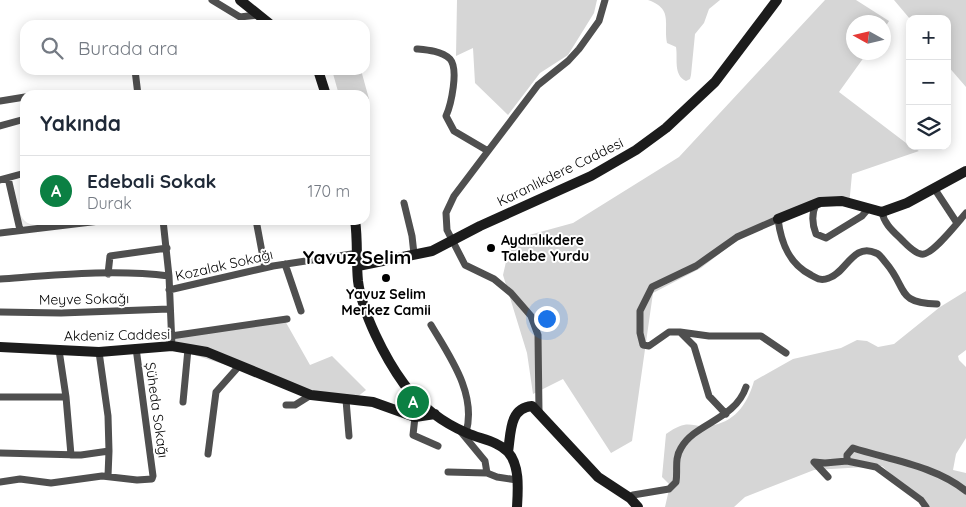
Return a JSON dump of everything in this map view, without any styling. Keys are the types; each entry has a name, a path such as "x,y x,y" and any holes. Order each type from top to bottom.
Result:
{"street":[{"path":"212,0 240,17 257,15"},
{"path":"240,0 264,20"},
{"path":"536,409 538,335 531,316 494,279 466,265 451,242 446,230 446,213 454,196 538,85 568,61 579,49 599,21 605,0"},
{"name":"Karanlıkdere Caddesi","path":"358,266 432,250 451,242 480,226 606,168 651,140 696,102 715,82 777,0"},
{"path":"417,49 436,51 449,58 453,65 452,101 446,116 449,125 454,131 488,151"},
{"path":"136,75 137,90"},
{"path":"320,75 324,90"},
{"path":"0,101 20,98"},
{"path":"0,126 20,120"},
{"path":"786,353 761,336 709,336 669,332 649,346 643,345 640,333 640,311 652,287 696,266 737,237 778,219 816,204 842,201 882,212 907,204 966,171"},
{"path":"20,174 4,179 20,230"},
{"path":"934,188 957,223"},
{"path":"404,203 412,236 414,254"},
{"path":"816,204 813,211 813,227 816,234 826,238 862,216 868,209"},
{"path":"882,212 884,220 915,252 922,255 937,246 966,213"},
{"path":"778,219 780,232 790,258 802,270 814,277 820,280 831,278 856,254 868,251 877,253 897,276 902,292 909,300 919,304 937,304"},
{"path":"0,232 48,225"},
{"path":"164,225 169,276 171,341 287,319"},
{"path":"257,225 265,268"},
{"path":"355,225 358,266 364,305 392,364 413,395 435,414 462,431 494,443 508,452 514,464 517,480 517,507"},
{"path":"108,274 110,256 167,248"},
{"name":"Kozalak Sokağı","path":"169,290 285,264 358,253"},
{"name":"Kozalak Sokağı","path":"285,264 301,311"},
{"path":"0,279 149,273 169,276"},
{"name":"Meyve Sokağı","path":"0,312 61,313 169,310"},
{"path":"431,326 459,373 466,393 469,422 462,431"},
{"path":"680,332 694,346 709,396 726,414"},
{"name":"Akdeniz Caddesi","path":"0,347 99,352 136,348 171,341 188,349 207,352 311,395 373,402 415,417"},
{"name":"Şüheda Sokağı","path":"108,476 148,481 153,476 136,348"},
{"path":"183,402 188,349"},
{"path":"59,350 66,397 71,455"},
{"path":"0,482 20,479 52,483 108,476 108,416 99,352"},
{"path":"208,454 216,392 240,365"},
{"path":"630,498 633,495 669,489 676,482 676,462 680,449 686,441 726,414 743,397 746,388"},
{"path":"286,405 295,405 311,395"},
{"path":"0,397 66,397"},
{"path":"346,400 349,436"},
{"path":"508,452 515,414 523,407 536,409 598,478 630,498 638,507"},
{"path":"435,414 415,417 412,434 438,446"},
{"path":"462,431 485,461 487,473"},
{"path":"847,462 848,455 853,448 924,469 953,481 966,491"},
{"path":"0,453 71,455 109,451"},
{"path":"828,478 814,462 847,462 876,467 926,507"},
{"path":"448,472 487,473 497,477 517,480"}],"shaded area":[{"path":"457,0 597,0 594,13 568,55 540,73 508,115 475,83 473,48 456,56"},
{"path":"648,0 720,0 709,9 704,23 695,34 691,75 690,79 686,81 679,75 676,47 667,43 664,13 661,8"},
{"path":"825,0 856,0 880,15 846,15 846,60 862,60 839,92 906,143 906,150 919,151 852,174 849,206 822,202 750,234 732,244 701,268 653,293 632,441 611,453 563,379 533,394 527,353 503,275 511,240 573,223 679,157"},
{"path":"894,0 966,0 966,87 951,70 951,15 907,15"},
{"path":"333,75 362,75 367,90 338,90"},
{"path":"966,291 966,350 958,356 959,360 966,367 966,438 956,454 953,470 966,473 966,507 927,507 882,466 814,470 745,497 734,507 665,507 670,485 662,477 666,434 681,426 714,425 729,419 745,403 754,381 793,359 841,348 857,340 867,341 878,347 894,344 940,307"},
{"path":"284,319 310,365 332,356 366,390 352,401 327,397 182,351 173,337"}],"place":[{"name":"Aydınlıkdere Talebe Yurdu","path":"491,248"},
{"name":"Yavuz Selim Merkez Camii","path":"386,278"},
{"name":"Edebali Sokak","path":"413,402"}],"district":[{"name":"Yavuz Selim","path":"357,257"}]}
